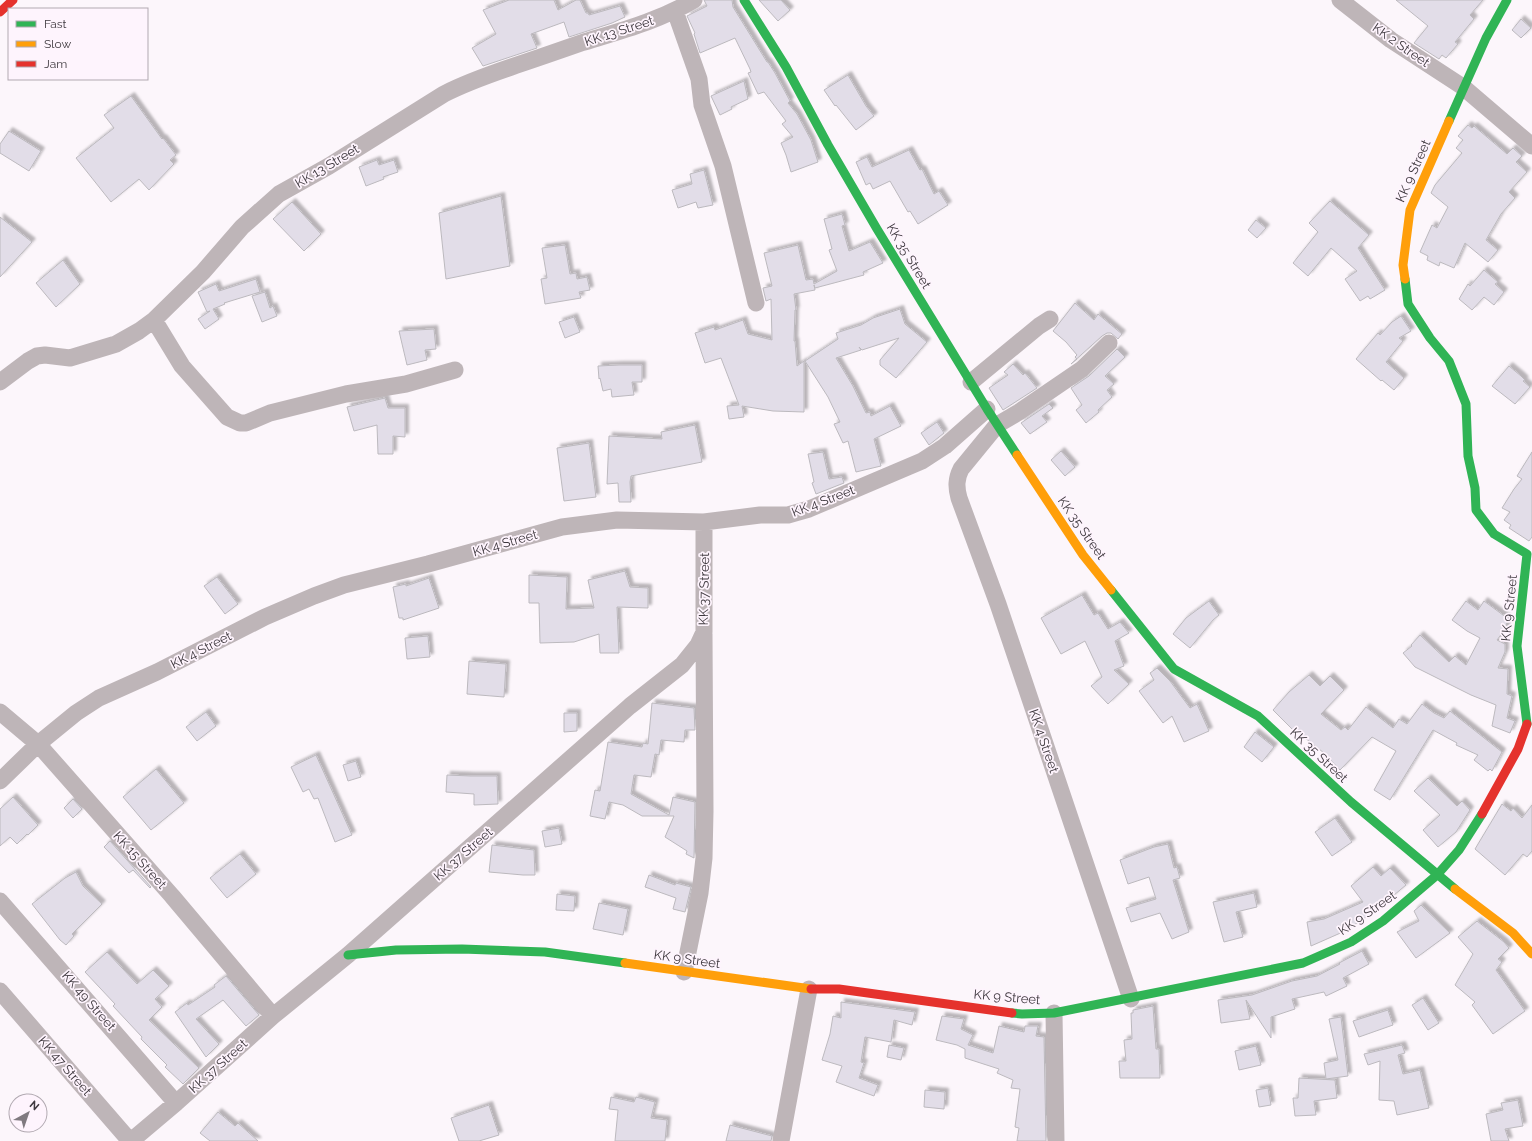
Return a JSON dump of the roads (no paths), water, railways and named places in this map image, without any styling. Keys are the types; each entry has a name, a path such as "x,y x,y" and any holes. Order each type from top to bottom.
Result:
{"street":[{"path":"0,12 14,0"},
{"name":"KK 13 Street","path":"0,382 37,356 45,355 70,358 116,344 139,331 154,320 203,272 242,227 279,194 329,166 444,94 470,82 580,44 626,30 675,11 694,0"},
{"name":"KK 35 Street","path":"744,0 786,67 828,145 873,223 997,425 1084,555 1174,669 1258,716 1351,802 1437,875 1513,933 1532,954"},
{"name":"KK 2 Street","path":"1340,0 1391,40 1463,87 1532,146"},
{"name":"KK 9 Street","path":"348,955 396,950 462,949 545,952 809,989 839,989 1022,1014 1054,1013 1131,999 1303,963 1351,942 1383,921 1437,875 1459,850 1483,813 1518,749 1528,722 1517,646 1530,555 1494,534 1476,510 1475,488 1468,456 1466,404 1448,361 1430,338 1408,304 1403,265 1410,210 1463,87 1486,38 1507,0"},
{"path":"675,11 699,79 702,105 723,166 756,303"},
{"path":"971,382 1039,326 1050,319"},
{"path":"154,320 182,366 227,417 240,423 246,423 270,413 346,394 406,384 455,370"},
{"path":"997,425 1019,412 1082,369 1109,343"},
{"name":"KK 4 Street","path":"38,744 76,713 99,698 157,672 265,617 338,587 562,527 617,520 704,522 760,515 788,515 809,509 922,461 945,446 987,409"},
{"name":"KK 4 Street","path":"997,425 961,469 957,476 956,486 998,604 1131,999"},
{"name":"KK 37 Street","path":"131,1141 274,1016 348,955 630,706 682,665 698,645 704,632 704,522"},
{"path":"684,972 700,893 704,858 704,632"},
{"name":"KK 15 Street","path":"0,712 38,744 172,896 274,1016"},
{"path":"0,781 38,744"},
{"name":"KK 49 Street","path":"0,900 176,1103"},
{"path":"781,1141 809,989"},
{"name":"KK 47 Street","path":"0,991 131,1141"},
{"path":"1054,1013 1056,1141"}]}
